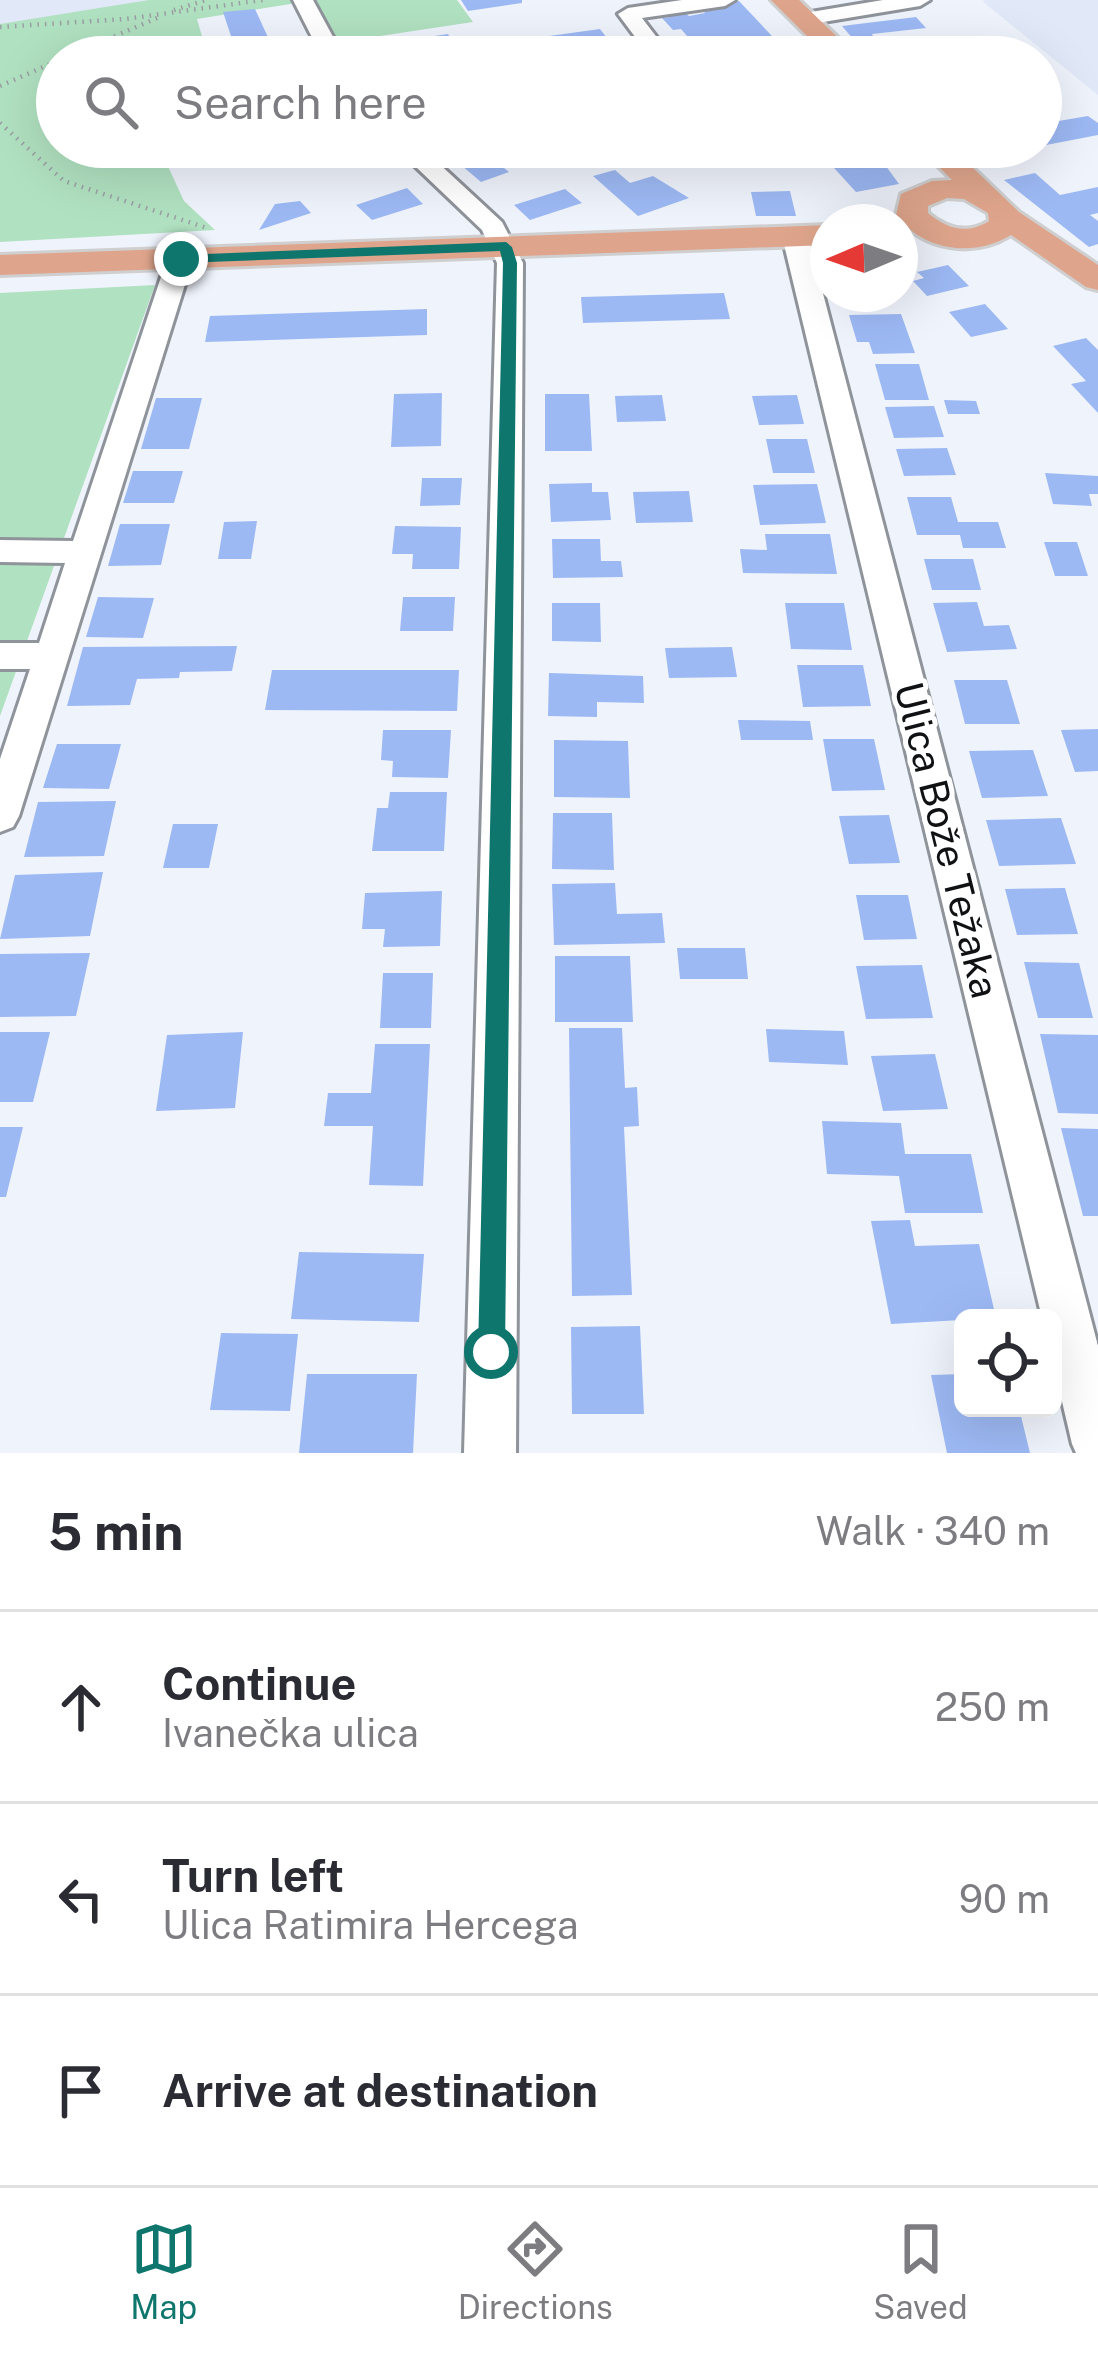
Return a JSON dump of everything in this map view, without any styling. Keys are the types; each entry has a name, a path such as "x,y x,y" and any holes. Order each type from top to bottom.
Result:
{"main road":[{"path":"794,9 822,36"},
{"path":"907,204 934,181 929,168"},
{"path":"956,168 996,206 1086,272"},
{"path":"916,198 943,188 996,206"},
{"path":"916,198 912,215 937,233"},
{"path":"976,238 999,231 996,206"},
{"path":"918,229 976,238 1086,272"},
{"path":"0,266 810,236"}],"street":[{"path":"303,0 322,36"},
{"path":"622,7 725,0"},
{"path":"794,9 920,0"},
{"path":"622,7 643,36"},
{"path":"430,168 493,227 510,263 490,1453"},
{"path":"0,816 181,259"},
{"name":"Ulica Bože Težaka","path":"830,312 1098,1444"},
{"path":"0,551 84,553"},
{"path":"0,656 50,656"}],"path":[{"path":"114,36 206,0"},
{"path":"0,27 164,14 263,0"},
{"path":"0,86 36,70"},
{"path":"0,123 36,156"},
{"path":"50,168 64,181 214,230"}],"shaded area":[{"path":"0,0 149,0 149,2 0,24"},
{"path":"1098,0 1098,95 1062,66 1062,36 1025,36 982,1"}],"green space":[{"path":"149,0 457,0 473,22 380,36 322,36 303,2 197,19 202,36 36,36 36,168 169,168 184,201 215,230 0,242 0,24"},
{"path":"155,285 0,716 0,293"}],"building":[{"path":"461,0 522,0 522,3 468,11"},
{"path":"739,1 772,36 687,36 662,18 670,17 666,12 683,10 689,16 705,13 700,7"},
{"path":"255,9 267,36 231,36 223,12"},
{"path":"916,17 926,28 851,36 842,26"},
{"path":"600,29 605,36 549,36"},
{"path":"1088,116 1098,123 1098,135 1062,142 1062,120"},
{"path":"465,168 509,172 481,182"},
{"path":"834,168 887,168 899,184 856,192"},
{"path":"615,170 630,183 653,176 689,198 638,216 593,176"},
{"path":"1035,173 1060,195 1098,187 1098,213 1090,215 1098,221 1098,244 1089,247 1004,180"},
{"path":"407,188 423,204 372,220 356,205"},
{"path":"565,189 582,203 530,220 514,205"},
{"path":"790,191 796,216 756,216 751,192"},
{"path":"300,201 311,213 259,230 275,204"},
{"path":"948,265 969,286 927,296 918,286 918,280 924,278 918,272"},
{"path":"724,293 730,319 583,323 581,297"},
{"path":"985,304 1008,329 971,337 949,312"},
{"path":"427,309 427,335 205,342 210,316"},
{"path":"901,314 915,353 873,354 869,342 857,342 849,315"},
{"path":"1086,338 1098,350 1098,413 1071,384 1086,381 1053,346"},
{"path":"875,364 919,364 929,400 885,400"},
{"path":"442,393 441,446 391,447 394,394"},
{"path":"545,394 589,394 592,451 545,451"},
{"path":"662,395 666,421 617,422 615,396"},
{"path":"797,395 804,424 759,425 752,396"},
{"path":"156,398 202,398 189,449 141,449"},
{"path":"944,400 976,401 980,414 948,414"},
{"path":"934,406 944,437 894,438 885,407"},
{"path":"766,439 807,439 815,473 773,473"},
{"path":"947,448 956,475 904,476 896,449"},
{"path":"133,471 183,471 174,503 123,503"},
{"path":"1045,473 1098,476 1098,494 1089,494 1092,506 1053,504"},
{"path":"422,478 462,478 460,505 420,506"},
{"path":"592,483 592,492 608,492 611,520 551,522 549,484"},
{"path":"817,484 826,523 760,525 753,485"},
{"path":"689,491 693,522 636,523 633,492"},
{"path":"907,497 951,497 958,522 998,522 1006,548 963,548 960,535 917,535"},
{"path":"257,521 251,559 218,559 224,522"},
{"path":"120,524 170,524 161,565 108,566"},
{"path":"395,526 461,527 459,569 412,569 413,554 392,554"},
{"path":"765,534 830,534 837,574 743,573 740,549 767,550"},
{"path":"552,539 600,539 601,561 621,561 623,577 553,578"},
{"path":"1044,542 1077,542 1088,576 1055,576"},
{"path":"924,559 973,559 981,590 932,590"},
{"path":"98,597 154,598 143,638 86,637"},
{"path":"403,597 455,597 453,631 400,631"},
{"path":"977,602 984,626 1009,625 1017,649 947,652 933,603"},
{"path":"552,603 600,603 601,642 552,641"},
{"path":"785,603 844,603 852,650 791,649"},
{"path":"237,646 232,671 137,679 130,705 67,706 83,647"},
{"path":"732,647 737,677 669,678 665,648"},
{"path":"797,665 863,665 871,706 803,707"},
{"path":"272,670 459,670 457,711 265,710"},
{"path":"549,673 643,676 644,703 597,702 597,717 548,716"},
{"path":"954,680 1007,680 1020,724 965,724"},
{"path":"738,720 810,721 813,740 741,740"},
{"path":"1098,729 1098,771 1075,772 1061,730"},
{"path":"383,730 451,730 448,778 392,777 393,761 381,760"},
{"path":"823,739 874,739 885,790 832,791"},
{"path":"554,740 628,741 630,798 554,797"},
{"path":"57,744 121,744 109,789 43,788"},
{"path":"1033,750 1048,796 982,798 969,751"},
{"path":"390,792 447,792 444,851 372,851 377,808 388,808"},
{"path":"116,801 104,856 24,857 38,802"},
{"path":"553,813 612,813 614,870 552,869"},
{"path":"889,815 900,863 849,864 839,816"},
{"path":"1061,818 1076,864 999,866 986,820"},
{"path":"173,824 218,824 209,868 163,868"},
{"path":"103,872 90,936 0,939 15,875"},
{"path":"615,883 617,914 662,913 665,943 554,945 552,884"},
{"path":"1065,888 1078,934 1017,935 1005,889"},
{"path":"442,891 440,946 383,947 385,929 362,929 365,893"},
{"path":"856,895 908,895 917,939 864,940"},
{"path":"677,948 745,948 748,979 680,979"},
{"path":"90,953 76,1016 0,1017 0,954"},
{"path":"555,956 630,956 633,1022 555,1022"},
{"path":"1024,962 1079,963 1093,1018 1038,1018"},
{"path":"922,965 933,1018 866,1019 856,966"},
{"path":"383,973 433,973 431,1028 380,1028"},
{"path":"569,1028 622,1028 625,1088 637,1087 639,1126 624,1127 632,1295 572,1296"},
{"path":"766,1029 844,1031 848,1065 769,1062"},
{"path":"0,1032 50,1032 33,1102 0,1102"},
{"path":"243,1032 235,1108 156,1111 167,1035"},
{"path":"1040,1034 1098,1035 1098,1114 1058,1113"},
{"path":"375,1044 430,1044 423,1186 369,1185 373,1126 324,1126 328,1093 371,1093"},
{"path":"935,1054 948,1109 883,1111 871,1056"},
{"path":"822,1121 901,1123 905,1154 971,1154 983,1213 905,1213 899,1176 827,1174"},
{"path":"0,1127 23,1127 6,1197 0,1197"},
{"path":"1061,1128 1098,1129 1098,1216 1083,1216"},
{"path":"910,1220 915,1246 979,1244 994,1309 954,1309 954,1320 891,1324 871,1221"},
{"path":"299,1252 424,1254 419,1322 291,1319"},
{"path":"640,1326 644,1414 572,1414 571,1327"},
{"path":"221,1333 298,1334 290,1411 210,1410"},
{"path":"307,1374 417,1374 413,1453 299,1453"},
{"path":"954,1374 954,1417 1021,1417 1030,1453 947,1453 931,1375"}],"route":[{"path":"181,259 506,247 510,263 509,458 491,1352"}]}
